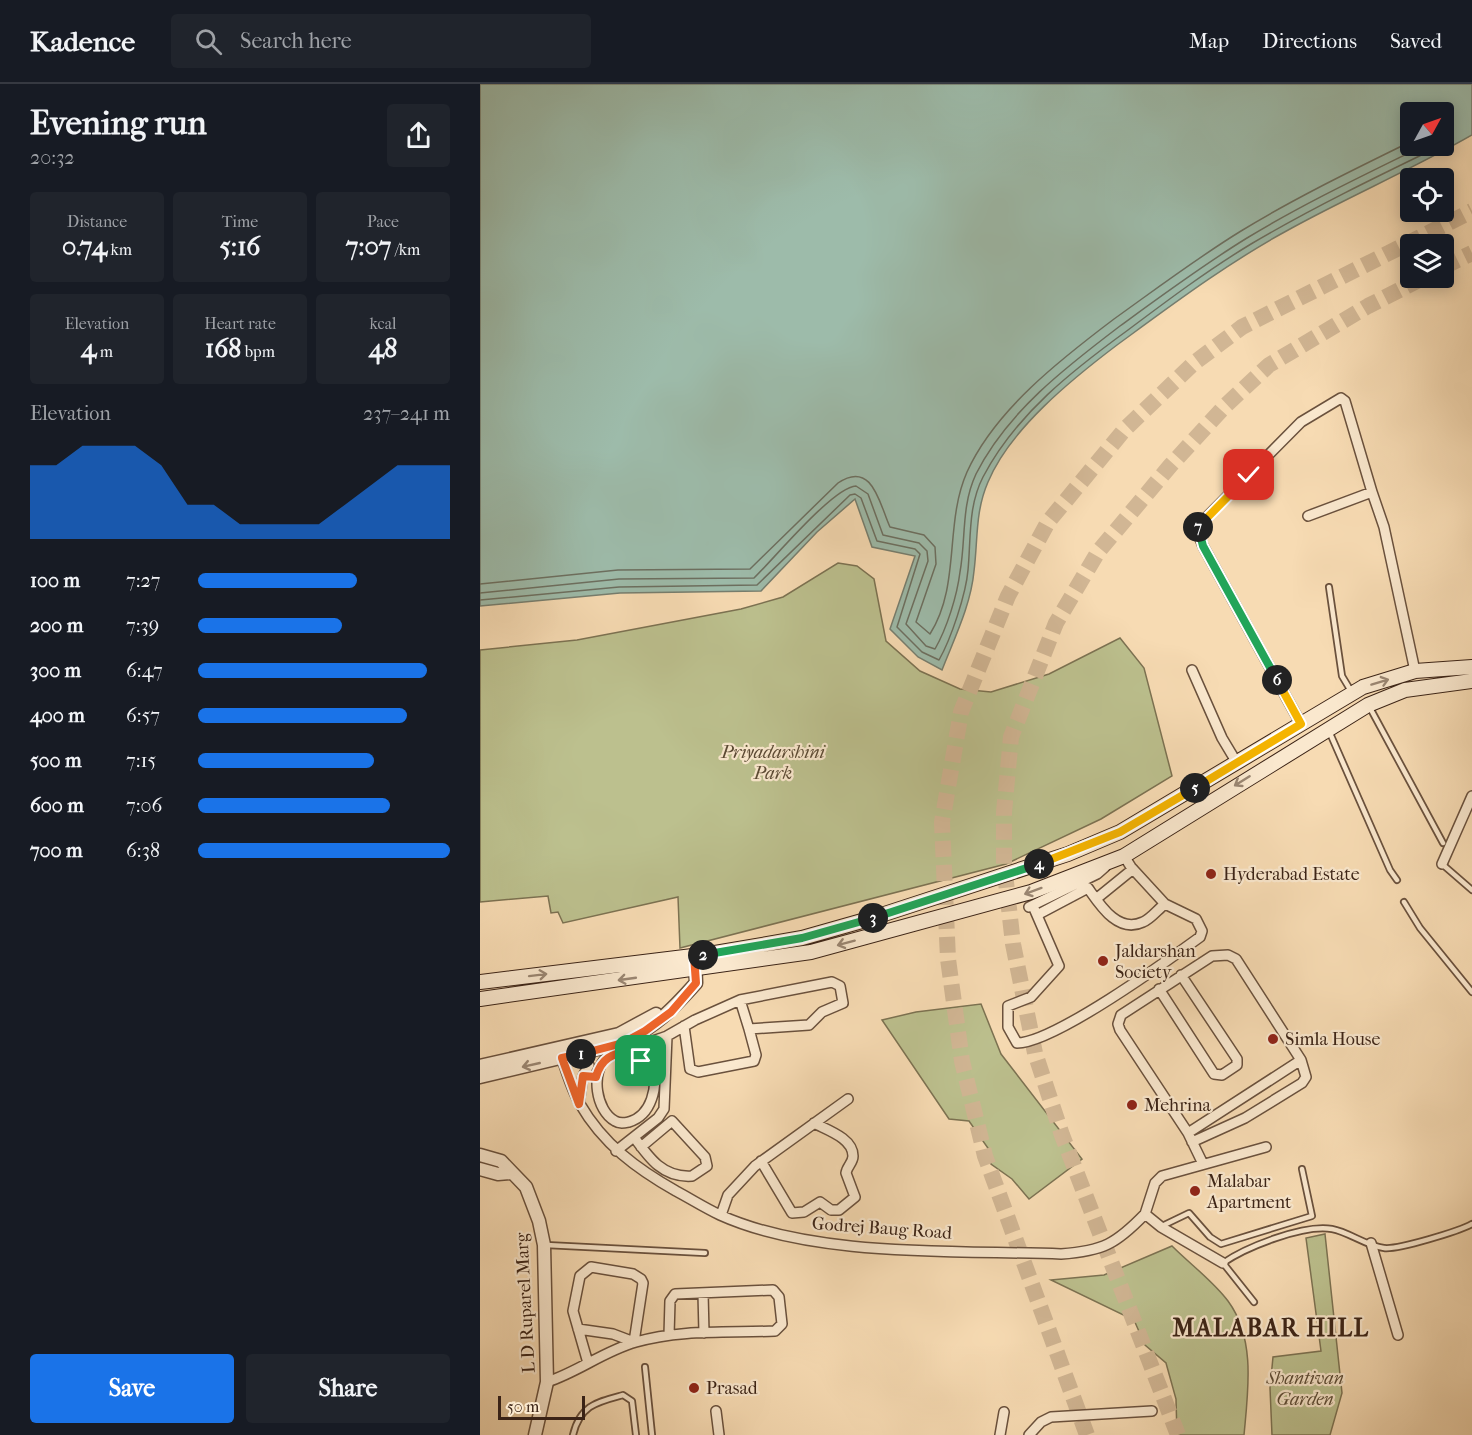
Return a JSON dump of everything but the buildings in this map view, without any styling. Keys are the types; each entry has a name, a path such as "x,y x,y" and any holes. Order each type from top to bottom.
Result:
{"main road":[{"path":"480,999 695,963 802,938 1068,854 1120,832 1363,687 1415,671 1472,667"},
{"path":"480,982 811,952 976,905 1012,898 1124,856 1368,705 1405,690 1472,681"},
{"path":"1253,753 1263,768"}],"street":[{"path":"1301,724 1203,546 1196,528 1301,422 1341,398 1345,401 1387,538 1415,671"},
{"path":"1308,516 1372,492"},
{"path":"1192,670 1222,738 1237,763"},
{"path":"1321,712 1328,728"},
{"path":"1442,864 1472,796"},
{"path":"1111,861 1096,874 1031,906 1059,966 1031,997 1008,1006 1008,1028 1017,1042 1038,1039 1059,1029 1169,960 1200,937 1202,931 1196,919 1165,904 1124,856"},
{"path":"1096,899 1133,869"},
{"path":"1037,915 1088,888 1110,917 1128,924 1143,922 1165,904"},
{"path":"1192,1142 1245,1118 1302,1083 1306,1077 1300,1060 1236,959 1228,955 1212,956 1181,975 1121,1015 1118,1024 1188,1132 1192,1142 1203,1164"},
{"path":"480,1077 642,1028 666,1006 678,1003 696,983 695,963"},
{"path":"1159,989 1215,1074 1222,1076 1237,1065 1237,1059 1181,975"},
{"path":"631,1050 635,1057 653,1065 656,1081 648,1110 635,1120 616,1122 608,1115 598,1093 596,1077 599,1067 608,1056 668,1036 740,1000 832,982 840,986 842,1005 822,1012 809,1025 749,1029"},
{"path":"684,1026 690,1069 698,1072 754,1061 756,1055 740,1000"},
{"path":"616,1151 658,1118 666,1103 668,1036"},
{"path":"480,1066 560,1053"},
{"name":"Godrej Baug Road","path":"560,1053 579,1104 616,1151 646,1174 721,1215 807,1240 873,1247 1061,1254 1090,1252 1112,1245 1145,1214"},
{"path":"1188,1132 1300,1060"},
{"path":"579,1104 583,1076 589,1065"},
{"path":"583,1076 596,1077"},
{"path":"721,1215 728,1196 761,1161 848,1099"},
{"path":"634,1137 641,1147 649,1158 665,1172 692,1176 707,1166 705,1157 672,1121 641,1147"},
{"path":"761,1161 792,1213 804,1212 820,1203 831,1210 839,1210 855,1197 846,1173 852,1162 851,1147 846,1141 814,1123"},
{"path":"1223,1263 1161,1227 1145,1214 1155,1183 1162,1176 1266,1147"},
{"name":"L D Ruparel Marg","path":"480,1155 501,1161 526,1187 539,1221 544,1245 547,1382 535,1435"},
{"path":"480,1169 498,1174 511,1173"},
{"path":"1371,1244 1398,1335"},
{"path":"588,1363 573,1311 584,1271 591,1267 633,1275 643,1283 634,1342"},
{"path":"547,1382 571,1374 588,1363 634,1342 669,1335 775,1331 782,1324 779,1297 773,1290 671,1296 669,1335"},
{"path":"703,1293 704,1334"},
{"path":"578,1329 613,1334 634,1342"},
{"path":"716,1411 719,1435"},
{"path":"1029,1435 1041,1422 1051,1417 1152,1411"},
{"path":"1000,1435 1004,1412"}],"lane":[{"path":"1329,587 1342,676 1352,694"},
{"path":"1368,705 1443,843"},
{"path":"1328,728 1390,870 1397,880"},
{"path":"1442,864 1472,890"},
{"path":"1404,902 1419,928 1472,992"},
{"path":"1161,1227 1189,1213 1210,1237 1221,1244 1311,1216 1302,1169"},
{"path":"1254,1302 1223,1263 1241,1251 1316,1229 1331,1229 1385,1248 1461,1230 1472,1224"},
{"path":"544,1245 705,1253"},
{"path":"645,1367 652,1435"},
{"path":"571,1434 592,1403 623,1395 632,1401 636,1435"}],"green space":[{"name":"Priyadarshini Park","path":"838,563 857,566 874,579 886,641 920,671 960,689 991,692 1049,674 1120,638 1144,668 1172,776 1101,819 1006,864 680,948 678,897 563,923 558,912 551,913 548,896 480,902 480,650 577,640 741,609 783,597"},
{"path":"981,1004 1001,1054 1082,1159 1029,1199 1012,1179 991,1164 990,1151 969,1121 949,1119 882,1020 916,1012"},
{"name":"Shantivan Garden","path":"1325,1234 1342,1393 1330,1435 1272,1435 1270,1388 1273,1357 1321,1351 1306,1238"},
{"path":"1172,1246 1215,1286 1237,1316 1243,1332 1248,1366 1244,1435 1177,1435 1176,1399 1166,1363 1145,1345 1134,1320 1051,1280 1104,1275"}],"water":[{"path":"480,84 1472,84 1472,135 1454,145 1454,102 1400,102 1400,156 1433,156 1409,168 1400,168 1400,172 1290,229 1223,269 1099,358 1062,389 1027,424 998,462 984,493 979,515 972,584 961,622 942,670 918,657 890,629 915,556 872,547 855,499 817,532 761,591 620,593 480,606"}],"tunnel":[{"path":"1087,1435 985,1156 962,1061 948,959 942,822 961,712 1008,596 1048,522 1125,429 1194,363 1242,327 1472,211"},
{"path":"1454,262 1472,253"},
{"path":"1178,1435 1062,1135 1035,1053 1013,944 1004,864 1004,812 1011,737 1056,623 1098,552 1170,466 1225,406 1269,365 1368,306 1403,288"}],"place":[{"name":"Hyderabad Estate","path":"1211,874"},
{"name":"Jaldarshan Society","path":"1103,961"},
{"name":"Simla House","path":"1273,1039"},
{"name":"Mehrina","path":"1132,1105"},
{"name":"Malabar Apartment","path":"1195,1191"},
{"name":"Prasad","path":"694,1388"}],"district":[{"name":"MALABAR HILL","path":"1271,1328"}],"route":[{"path":"641,1061 631,1050 608,1056 599,1067 596,1077 583,1076 579,1104 562,1058 623,1043 645,1031 671,1012 696,983 694,956 802,938 869,919 1068,854 1120,832 1301,724 1203,546 1196,528 1249,475"}]}
